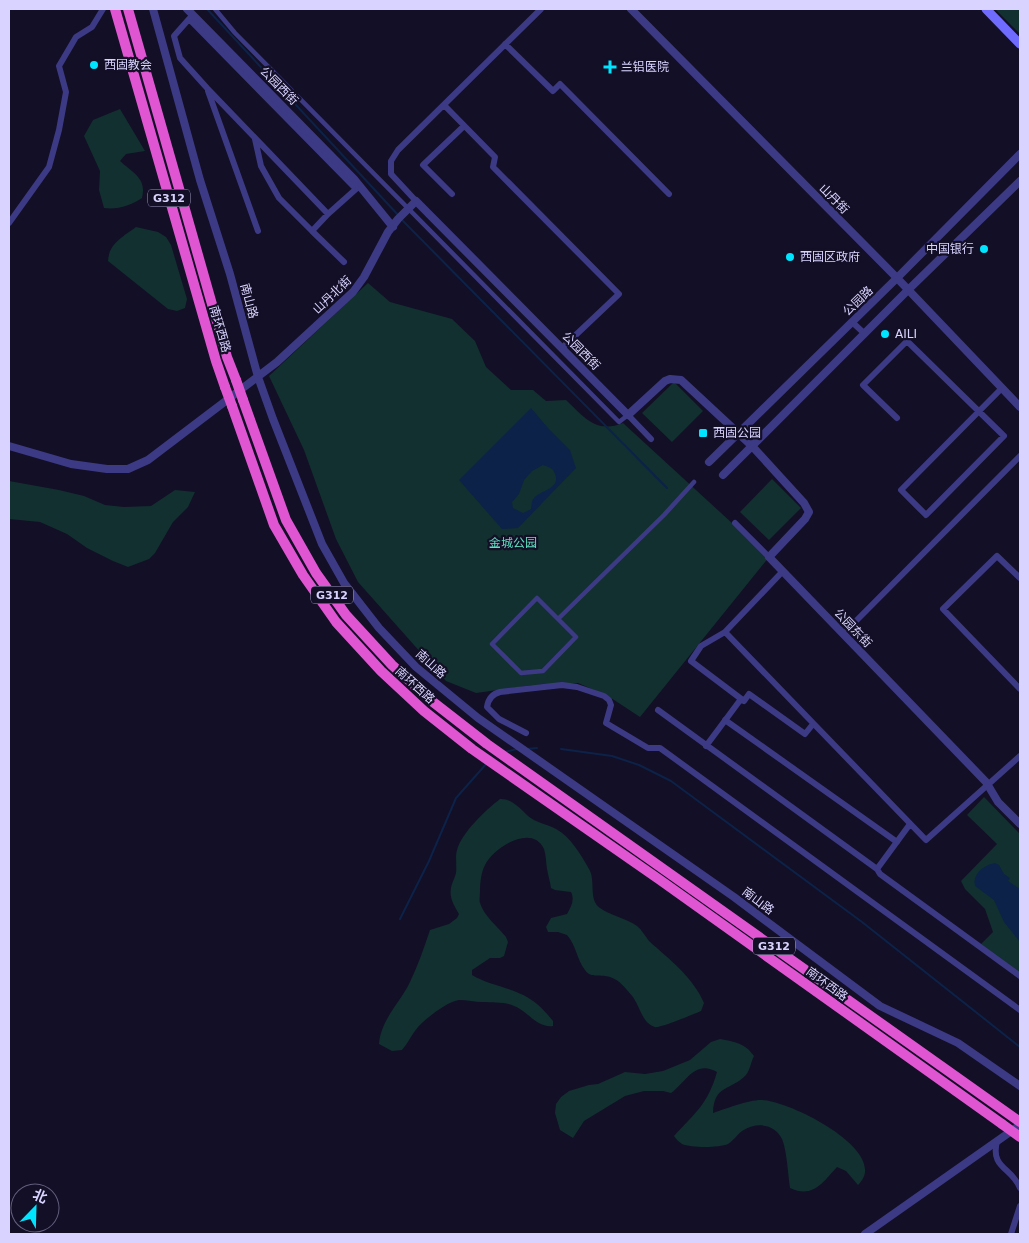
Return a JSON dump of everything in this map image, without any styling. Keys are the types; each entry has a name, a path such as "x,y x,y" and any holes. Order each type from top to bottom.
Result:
{"highway":[{"name":"南环西路","path":"115,9 216,361 274,525 303,575 336,622 381,671 424,711 472,749 1020,1137"},
{"name":"南环西路","path":"128,9 227,357 286,520 316,573 346,615 392,665 433,702 487,744 1018,1121"}],"main road":[{"path":"986,9 1020,44"}],"street":[{"path":"9,223 49,167 59,130 66,92 59,66 76,37 92,27 103,9"},
{"name":"南山路","path":"152,9 258,376 290,465 322,544 344,583 379,628 416,667 505,738 734,897 880,1006 958,1044 1020,1086"},
{"name":"公园西街","path":"187,9 358,188 392,227"},
{"path":"215,9 235,33 408,210 620,422 658,386 670,379 681,380 752,446 804,503 809,512 805,520 769,557 735,523"},
{"path":"416,201 391,174 392,161 398,150 541,9"},
{"name":"山丹街","path":"631,9 897,278 1020,407"},
{"path":"312,231 358,188 189,19 174,36 180,58 328,214"},
{"path":"505,44 553,91 560,84 669,194"},
{"path":"207,88 258,231"},
{"path":"444,105 495,157 493,167 619,294 562,348"},
{"path":"452,194 423,165 464,126"},
{"path":"255,138 261,166 279,198 344,262"},
{"name":"公园路","path":"709,462 897,278 1020,154"},
{"path":"723,475 1020,181"},
{"name":"山丹北街","path":"9,446 71,464 107,469 128,469 148,460 277,362 353,292 364,277 381,243 392,227 416,201"},
{"name":"公园西街","path":"416,201 628,414"},
{"path":"852,322 865,334"},
{"path":"897,418 863,385 907,341 979,412 1004,436 926,515 901,490 979,412 1002,388"},
{"path":"628,414 651,440"},
{"path":"843,634 1020,456"},
{"path":"558,619 664,516 694,482"},
{"path":"1020,578 997,556 943,609 1020,689"},
{"name":"公园东街","path":"769,557 988,785 998,802 1020,824"},
{"path":"783,571 725,632 701,646 691,661 744,701 749,694 805,734 814,724"},
{"path":"537,598 558,619 576,637 543,671 521,672 492,644 537,598"},
{"path":"725,632 926,840 1020,756"},
{"path":"526,733 499,719 487,708 491,697 500,692 562,685 577,686 604,696 611,705 606,723 648,748 660,748 1020,1010"},
{"path":"706,746 741,698"},
{"path":"658,710 877,869 880,874 1020,976"},
{"path":"492,728 499,719"},
{"path":"726,720 897,842"},
{"path":"877,869 910,824"},
{"path":"865,1234 997,1141 1018,1121"},
{"path":"997,1141 995,1148 998,1163 1003,1169 1012,1174 1020,1188"},
{"path":"1011,1234 1020,1206"}],"green space":[{"path":"995,9 1020,9 1020,34"},
{"path":"120,109 145,151 126,154 120,161 141,181 142,198 124,206 104,208 99,190 100,171 84,136 93,120"},
{"path":"136,227 158,232 166,237 171,245 187,299 185,308 177,311 168,309 108,261 114,245"},
{"name":"金城公园","path":"368,283 390,302 452,319 475,341 486,367 511,390 533,390 546,401 566,400 585,418 598,425 614,426 623,423 769,557 640,717 608,696 578,683 534,685 476,693 446,681 358,582 336,539 304,450 269,376"},
{"path":"674,382 703,411 672,442 642,413"},
{"path":"772,479 801,508 769,540 740,512"},
{"path":"9,481 59,490 84,496 105,505 124,507 151,506 175,490 195,492 188,507 173,522 155,553 149,559 128,567 87,548 67,534 40,522 9,519"},
{"path":"984,797 1020,834 1020,973 981,944 993,932 985,909 965,889 961,881 997,844 967,815"},
{"path":"500,799 512,802 531,818 556,829 566,836 575,846 589,869 596,904 604,911 637,926 649,941 680,969 694,985 704,1003 701,1011 669,1024 655,1027 647,1022 633,997 614,978 587,973 567,935 558,932 548,932 546,927 551,918 567,914 573,901 571,892 551,888 544,849 531,838 522,838 504,846 489,858 485,865 481,882 480,903 508,942 504,956 490,958 472,970 472,975 522,994 530,999 553,1021 553,1026 539,1023 520,1009 511,1005 459,1000 443,1007 421,1024 402,1050 392,1051 379,1044 383,1027 410,982 430,930 449,924 459,914 453,903 451,892 456,873 456,853 460,843 475,822"},
{"path":"720,1039 743,1046 754,1056 746,1075 724,1089 716,1097 713,1113 743,1103 761,1100 775,1102 813,1118 833,1130 850,1144 862,1158 865,1172 858,1185 846,1171 837,1167 822,1183 811,1190 798,1191 790,1188 784,1144 779,1134 770,1127 759,1125 747,1128 730,1143 724,1145 698,1147 681,1143 674,1136 705,1100 717,1072 709,1069 697,1070 671,1093 644,1091 625,1096 584,1121 573,1138 560,1130 555,1113 556,1104 569,1091 598,1084 625,1072 645,1074 663,1071 690,1060 711,1042"}],"water":[{"path":"531,408 570,450 576,468 518,528 502,529 459,480","holes":["543,465 554,472 556,479 553,486 534,498 531,509 523,513 513,508 512,502 519,494 524,480 532,471"]},
{"path":"995,863 1010,878 1008,881 1020,889 1020,942 1004,922 994,900 975,886 977,874 987,866"}],"waterway":[{"path":"207,9 399,216"},
{"path":"402,220 667,488"},
{"path":"527,749 537,748"},
{"path":"505,752 517,749"},
{"path":"561,749 612,756 639,765 671,781 862,922 1020,1047"},
{"path":"400,919 429,861 456,798 487,763"}],"place":[{"name":"西固教会","path":"94,65"},
{"name":"兰铝医院","path":"610,67"},
{"name":"中国银行","path":"984,249"},
{"name":"西固区政府","path":"790,257"},
{"name":"AILI","path":"885,334"},
{"name":"西固公园","path":"703,433"}]}
